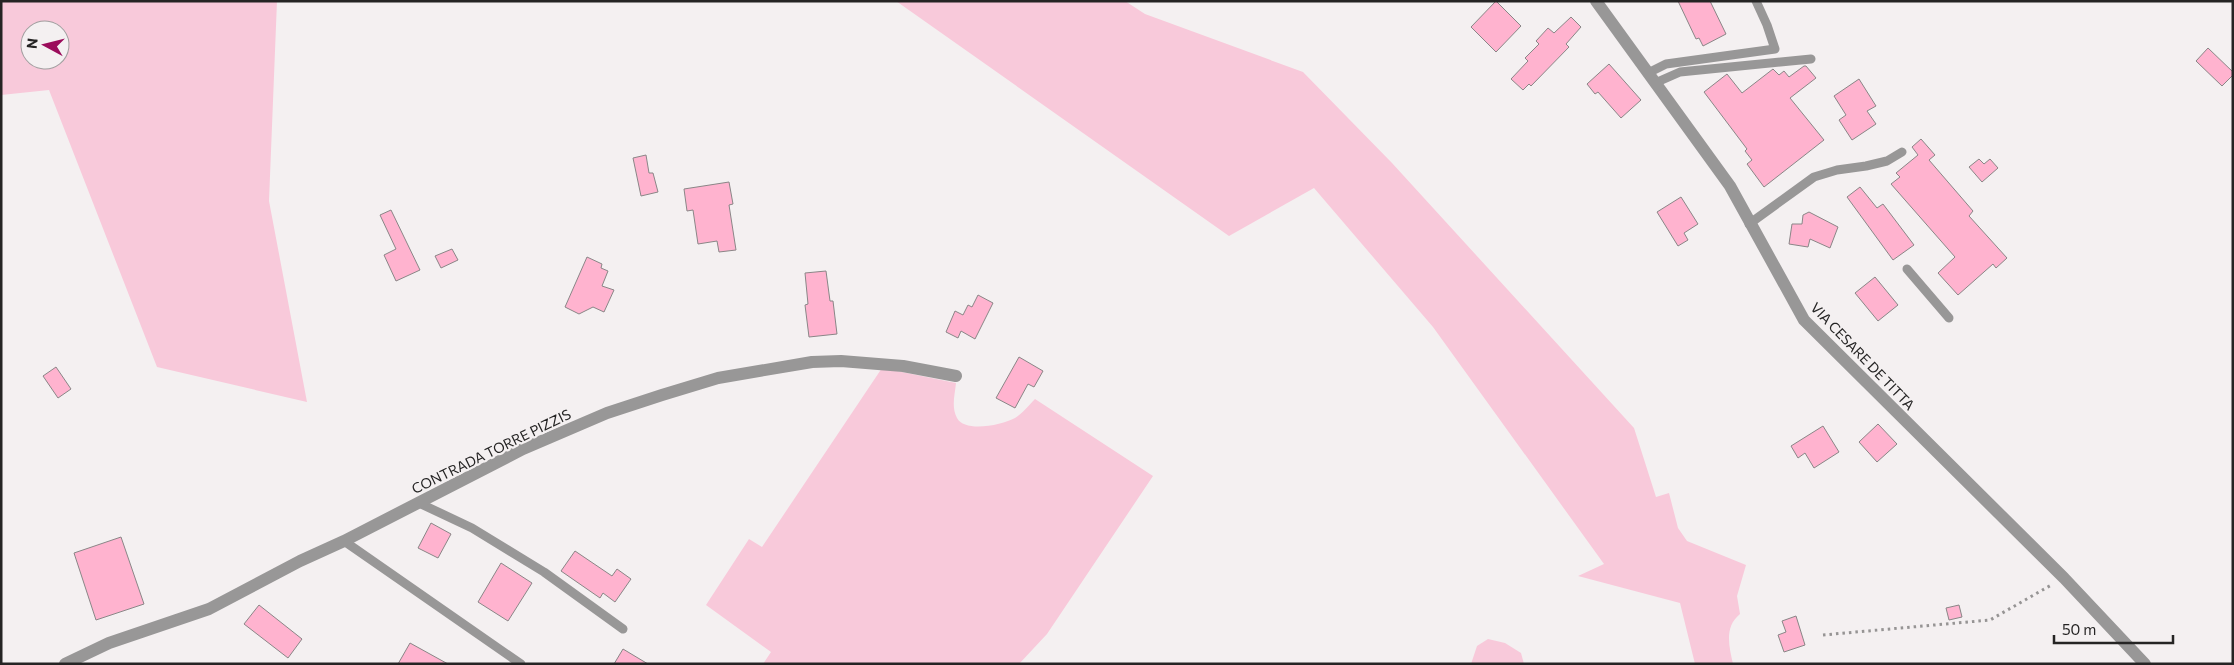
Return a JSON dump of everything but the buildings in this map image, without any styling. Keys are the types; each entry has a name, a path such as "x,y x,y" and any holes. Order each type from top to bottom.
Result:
{"street":[{"name":"VIA CESARE DE TITTA","path":"1596,1 1730,186 1749,224 1804,320 2064,578 2145,664"},
{"name":"CONTRADA TORRE PIZZIS","path":"65,664 110,643 210,609 300,561 344,541 523,449 607,413 718,378 812,362 841,361 903,366 956,376"}],"lane":[{"path":"1652,78 1666,64 1775,49 1756,1"},
{"path":"1652,78 1680,72 1811,59"},
{"path":"1749,224 1814,177 1836,170 1887,161 1902,152"},
{"path":"1907,270 1949,318"},
{"path":"419,503 472,528 536,567 623,629"},
{"path":"344,541 521,664"}],"path":[{"path":"1822,635 1990,620 2064,578"}],"shaded area":[{"path":"1,1 277,1 269,201 307,402 157,367 49,90 1,95"},
{"path":"896,1 1125,1 1145,14 1303,72 1392,163 1634,428 1656,497 1669,493 1678,528 1687,541 1746,565 1737,596 1740,614 1732,625 1729,637 1733,664 1695,664 1680,603 1578,576 1604,564 1433,327 1314,188 1229,236"},
{"path":"882,368 956,383 955,414 961,423 968,425 984,426 1009,421 1020,414 1035,399 1153,476 1047,634 1019,664 763,664 771,652 706,605 749,539 762,547"},
{"path":"1488,639 1505,643 1521,653 1524,664 1471,664 1477,646"}]}
